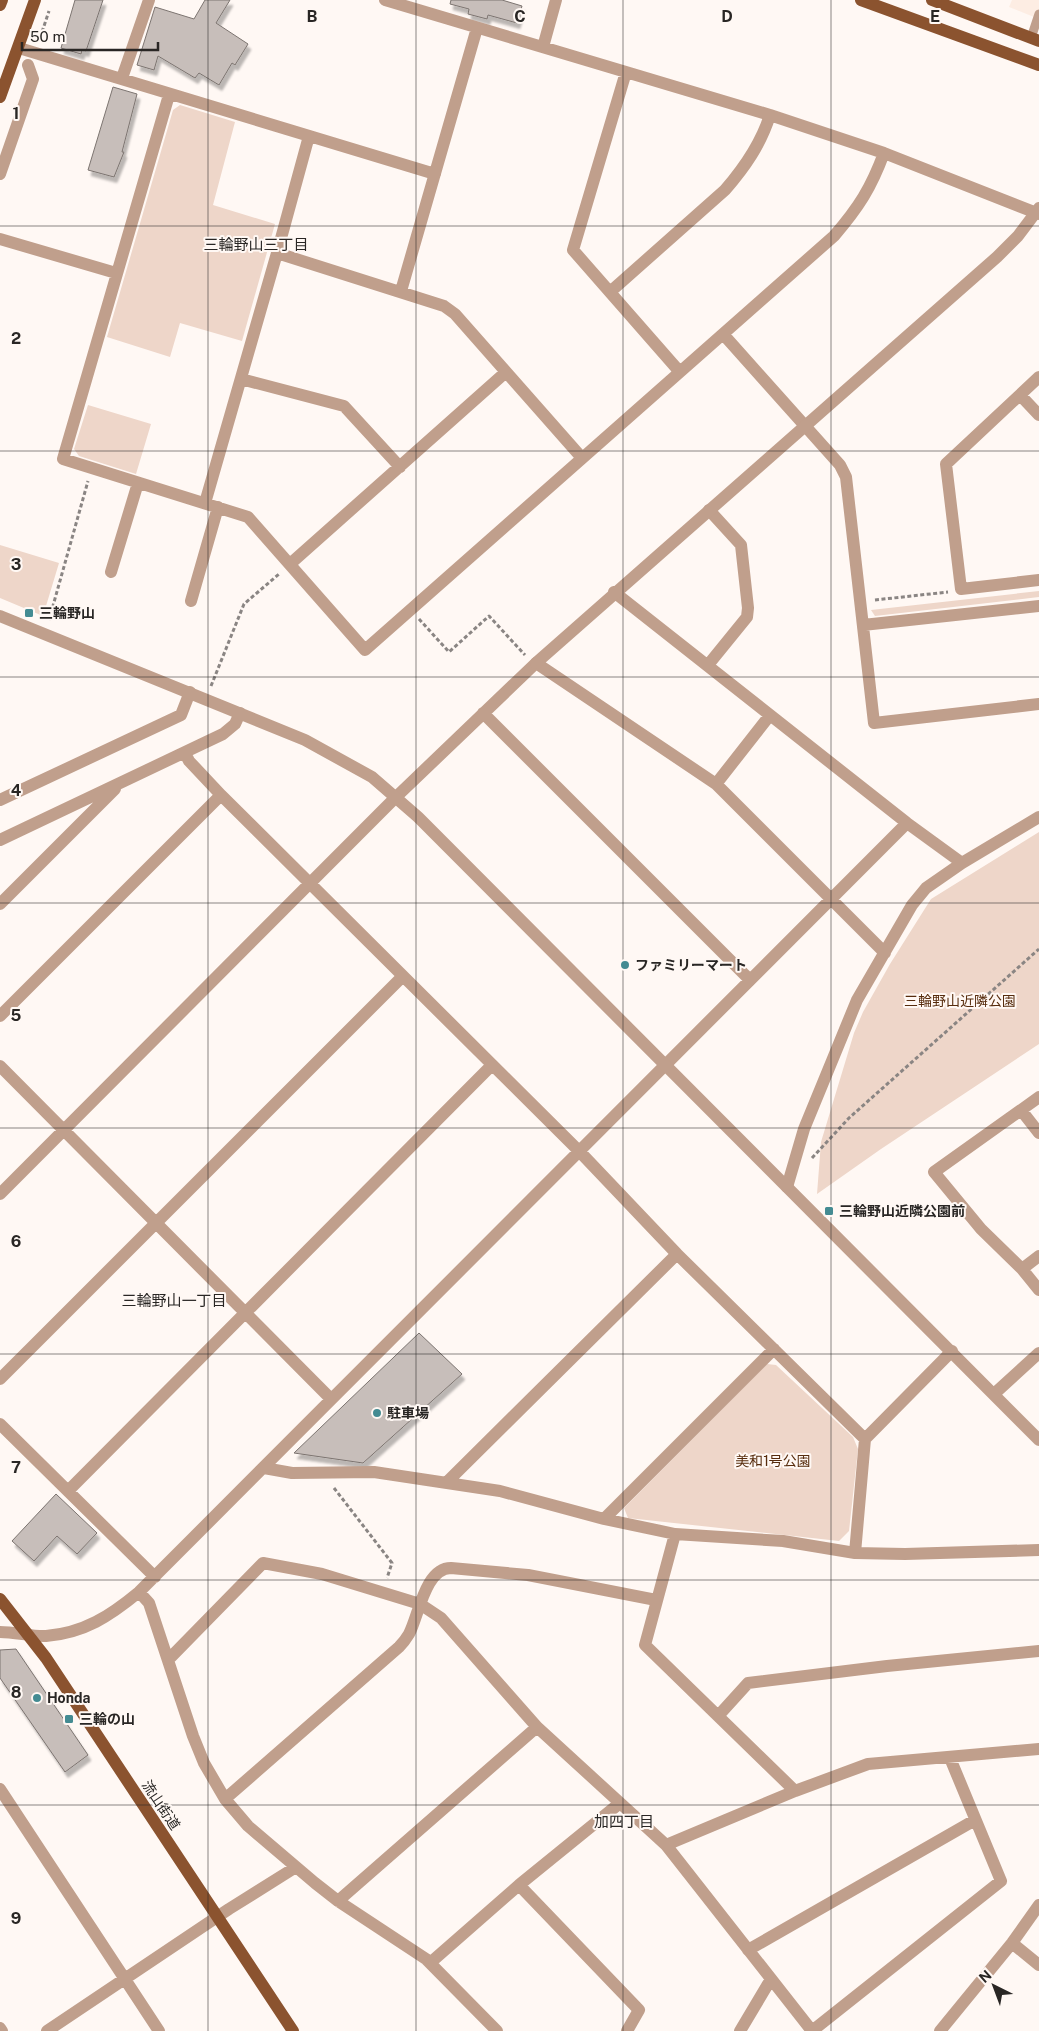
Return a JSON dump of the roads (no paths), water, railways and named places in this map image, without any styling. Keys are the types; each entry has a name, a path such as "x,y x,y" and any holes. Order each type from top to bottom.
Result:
{"main road":[{"path":"0,6 2,0"},
{"path":"0,97 35,0"},
{"path":"861,0 1039,65"},
{"path":"932,0 1035,39"},
{"name":"流山街道","path":"0,1599 46,1658 293,2031"}],"street":[{"path":"122,78 149,0"},
{"path":"0,1194 395,798 483,713 531,659 614,592 997,257 1038,212 884,153 770,115 385,0"},
{"path":"543,47 556,0"},
{"path":"401,291 477,28"},
{"path":"18,48 435,174"},
{"path":"0,174 33,79 28,65"},
{"path":"626,72 573,250 679,371"},
{"path":"169,95 63,459 218,506 248,517 365,650 834,236 856,210 872,184 884,153"},
{"path":"610,292 731,183 748,162 764,133 770,115"},
{"path":"204,503 309,136"},
{"path":"0,239 116,273"},
{"path":"277,253 444,306 455,314 582,458"},
{"path":"723,334 840,465 846,477 874,723 1039,704"},
{"path":"290,564 506,372"},
{"path":"1039,377 946,464 960,589 1039,580"},
{"path":"241,379 344,406 400,467"},
{"path":"1020,395 1039,415"},
{"path":"110,572 138,483"},
{"path":"192,601 218,506"},
{"path":"708,666 748,617 741,545 709,510"},
{"path":"614,592 908,823 962,863"},
{"path":"863,626 1039,606"},
{"path":"0,616 305,740 372,777 418,817 1039,1440"},
{"path":"531,659 716,784 831,901 885,952"},
{"path":"0,800 181,715 190,692"},
{"path":"0,840 223,734 235,724 240,713"},
{"path":"483,713 750,980"},
{"path":"716,784 770,715"},
{"path":"185,753 189,761 221,795 580,1152 677,1254 866,1439"},
{"path":"0,904 122,783"},
{"path":"0,1016 221,795"},
{"path":"787,1187 804,1129 856,1000 912,905 926,888 962,863 1039,817"},
{"path":"0,1632 45,1636 94,1624 116,1611 139,1592 908,823"},
{"path":"0,1379 402,977"},
{"path":"0,1066 154,1224 331,1399"},
{"path":"68,1491 492,1066"},
{"path":"1039,1097 934,1172 981,1229 1022,1269 1039,1290"},
{"path":"1021,1110 1039,1133"},
{"path":"446,1483 677,1254"},
{"path":"1022,1269 1039,1256"},
{"path":"604,1519 774,1349"},
{"path":"855,1553 866,1439 952,1352"},
{"path":"994,1394 1039,1353"},
{"path":"0,1424 155,1577"},
{"path":"264,1468 292,1473 374,1472 500,1491 604,1519 675,1534 783,1541 855,1553 905,1554 1039,1550"},
{"path":"675,1534 645,1645 795,1791"},
{"path":"168,1660 263,1563 322,1574 420,1604 440,1618 537,1727 666,1845 812,2031 1001,1880 950,1758"},
{"path":"225,1799 399,1647 409,1634 420,1604 434,1575 441,1570 448,1568 528,1575 656,1600"},
{"path":"139,1592 148,1603 192,1736 204,1763 225,1799 248,1826 338,1901 426,1958 497,2031"},
{"path":"719,1715 748,1683 887,1666 1039,1651"},
{"path":"338,1901 537,1727"},
{"path":"666,1845 795,1791 868,1764 1039,1749"},
{"path":"0,1789 159,2031"},
{"path":"430,1963 519,1885 620,1803"},
{"path":"748,1950 975,1820"},
{"path":"47,2031 217,1917 296,1867"},
{"path":"519,1885 640,2010 627,2031"},
{"path":"940,2031 1012,1943 1039,1905"},
{"path":"1012,1943 1039,1966"},
{"path":"740,2031 771,1979"}],"lane":[{"path":"1035,39 1039,14"}],"place":[{"name":"三輪野山","path":"29,613"},
{"name":"ファミリーマート","path":"625,965"},
{"name":"三輪野山近隣公園前","path":"829,1211"},
{"name":"駐車場","path":"377,1413"},
{"name":"Honda","path":"37,1698"},
{"name":"三輪の山","path":"69,1719"}],"district":[{"name":"三輪野山三丁目","path":"256,245"},
{"name":"三輪野山一丁目","path":"174,1301"},
{"name":"加四丁目","path":"624,1822"}],"park label":[{"name":"三輪野山近隣公園","path":"960,1001"},
{"name":"美和1号公園","path":"773,1461"}]}
